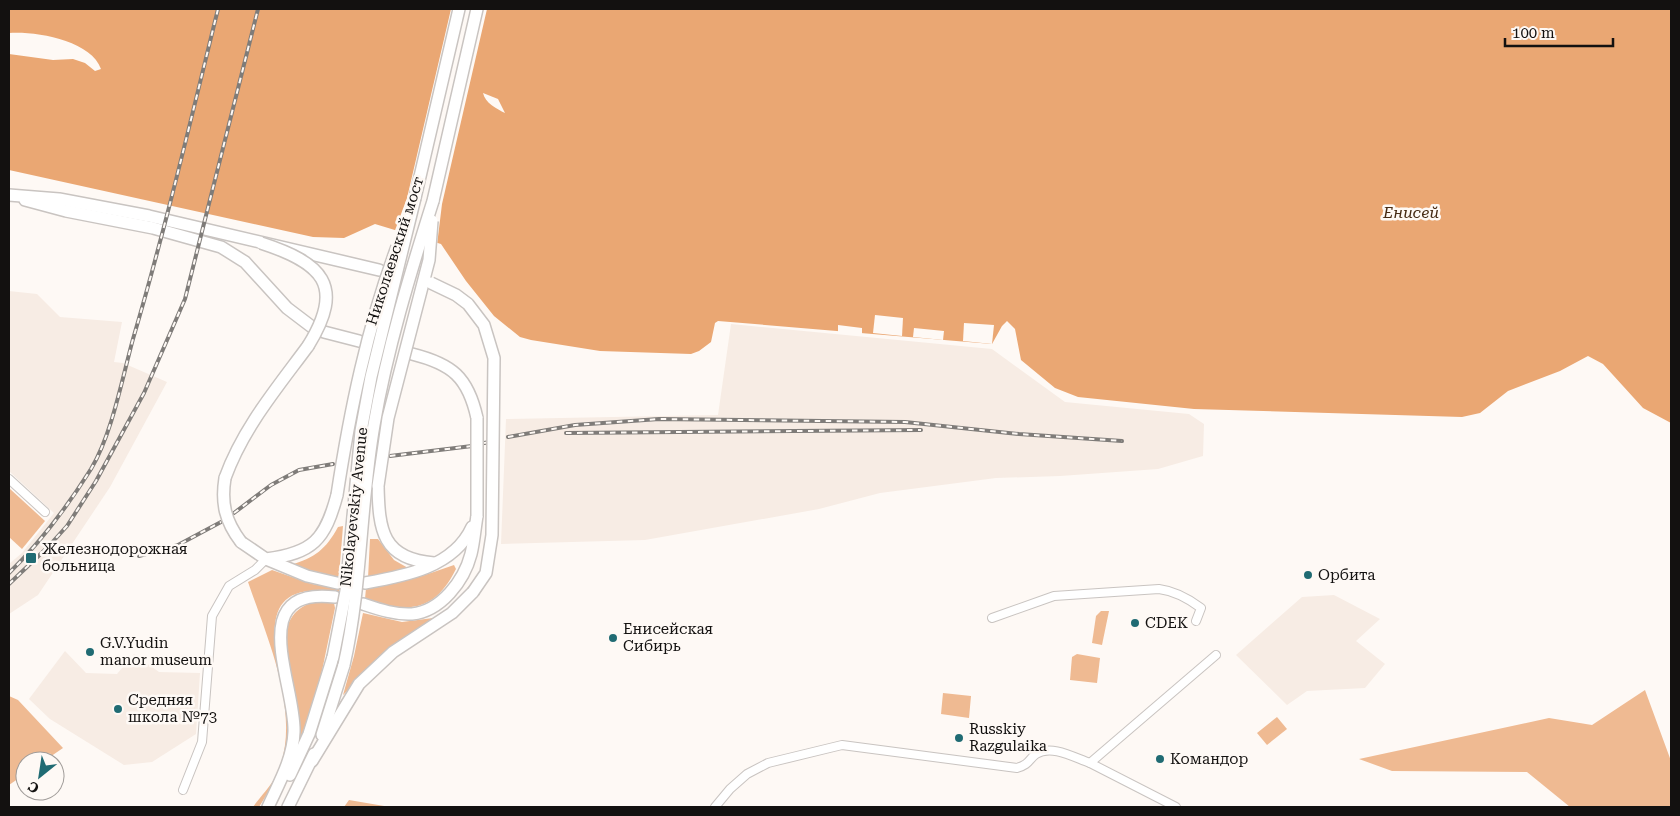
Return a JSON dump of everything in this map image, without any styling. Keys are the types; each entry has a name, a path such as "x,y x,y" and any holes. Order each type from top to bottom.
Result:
{"main road":[{"name":"Николаевский мост","path":"266,559 289,556 313,546 323,534 331,517 337,495 355,386 382,287 415,198 459,9"},
{"name":"Николаевский мост","path":"435,563 417,561 402,555 391,546 382,531 379,521 378,486 388,418 429,260 433,201 477,9"},
{"path":"9,195 59,199 149,216 261,243 290,247 379,270"},
{"path":"9,195 56,209 152,228 221,247 245,262 287,308 312,327"},
{"name":"Nikolayevskiy Avenue","path":"269,807 287,780 309,734 333,658 346,591 361,431 371,377 415,198"},
{"name":"Nikolayevskiy Avenue","path":"288,807 312,761 344,665 356,596 374,425 393,340 433,201"},
{"path":"261,243 308,262 316,270 323,282 327,295 326,311 308,346 246,430 235,450 225,478 222,496 226,515 230,527 241,542 266,559 307,576 337,583"},
{"path":"312,761 359,684 393,652 452,613 473,592 486,573 492,535 494,358 484,325 468,304 456,295 431,283"},
{"path":"324,332 359,341"},
{"path":"363,604 396,613 422,612 432,608 446,597 466,569 471,554 477,516 477,418 473,399 465,384 455,372 426,358 412,354"},
{"path":"365,583 416,572 447,557 461,547 477,516"},
{"path":"269,807 287,765 293,743 292,710 283,660 280,626 288,610 298,602 320,595 335,597"}],"street":[{"path":"9,479 45,512"},
{"path":"183,790 202,742 212,616 229,586 255,570 266,559"},
{"path":"992,618 1054,596 1145,589 1169,590 1192,601 1201,608 1196,621"},
{"path":"1090,763 1216,655"},
{"path":"715,807 730,789 747,774 768,763 842,745 1017,768 1028,764 1036,755 1050,750 1090,763 1176,807"}],"shaded area":[{"path":"9,291 37,294 60,317 122,322 114,362 123,363 167,382 110,487 38,595 9,614 9,564 22,553 54,513 9,471"},
{"path":"731,324 992,349 1065,402 1189,414 1204,424 1203,456 1158,469 1060,476 996,478 880,493 819,509 645,540 501,544 506,419 718,415"},
{"path":"9,488 45,521 22,549 9,537"},
{"path":"343,526 339,577 305,571 290,565 319,552 338,527"},
{"path":"370,539 378,539 394,560 408,568 368,578"},
{"path":"454,565 456,569 448,583 429,602 407,607 380,604 365,599 366,588 400,582"},
{"path":"272,570 312,584 339,588 339,593 306,591 286,600 277,616 275,638 287,716 287,748 281,766 273,783 259,807 253,807 276,776 284,753 286,729 280,678 248,582"},
{"path":"1334,595 1380,619 1356,641 1385,664 1365,688 1307,691 1287,705 1236,655 1302,597"},
{"path":"316,601 334,603 335,608 317,695 299,742 299,717 285,643 289,621 302,607"},
{"path":"1101,611 1109,611 1102,645 1092,643 1096,616"},
{"path":"363,613 402,622 433,618 395,645 343,695 354,656"},
{"name":"Средняя школа №73","path":"65,651 86,673 117,674 134,654 159,672 200,673 196,734 152,762 124,765 50,719 29,699"},
{"path":"1077,654 1100,658 1097,683 1070,680 1072,657"},
{"path":"1645,690 1671,761 1671,807 1570,807 1527,772 1392,771 1359,759 1549,718 1592,725"},
{"path":"943,693 971,696 969,718 941,714"},
{"path":"9,696 18,700 63,748 59,751 15,751 15,781 9,785"},
{"path":"1277,717 1287,729 1267,745 1257,733"},
{"path":"349,800 390,807 344,807"}],"water":[{"name":"Енисей","path":"9,9 1671,9 1671,423 1643,408 1603,364 1588,356 1560,371 1508,391 1480,413 1462,417 1194,409 1078,397 1055,388 1021,360 1015,329 1007,321 992,344 718,321 715,323 711,342 699,351 691,354 600,351 531,340 520,337 494,316 466,281 441,244 375,224 344,238 313,237 9,170 9,54 53,60 73,59 85,63 95,71 101,69 95,59 74,44 47,36 9,33","holes":["483,93 498,99 505,113 489,103"]}],"pier":[{"path":"451,9 487,9 442,204 437,245 394,233 407,198"},
{"path":"875,315 903,318 902,336 873,333"},
{"path":"964,323 994,325 992,344 963,341"},
{"path":"838,325 862,328 862,334 838,332"},
{"path":"914,328 944,331 943,340 913,337"}],"railway":[{"path":"9,573 43,536 73,497 91,469 105,440 116,406 167,216 218,9"},
{"path":"9,584 67,526 96,481 144,393 185,299 258,9"},
{"path":"508,437 575,425 659,419 905,422 1019,434 1122,441"},
{"path":"566,433 921,430"},
{"path":"484,443 490,442"},
{"path":"390,456 472,446"},
{"path":"234,513 271,485 299,470 333,464"},
{"path":"139,556 178,545 221,522"}],"place":[{"name":"Железнодорожная больница","path":"31,558"},
{"name":"Орбита","path":"1308,575"},
{"name":"CDEK","path":"1135,623"},
{"name":"Енисейская Сибирь","path":"613,638"},
{"name":"G.V.Yudin manor museum","path":"90,652"},
{"name":"Средняя школа №73","path":"118,709"},
{"name":"Russkiy Razgulaika","path":"959,738"},
{"name":"Командор","path":"1160,759"}]}
